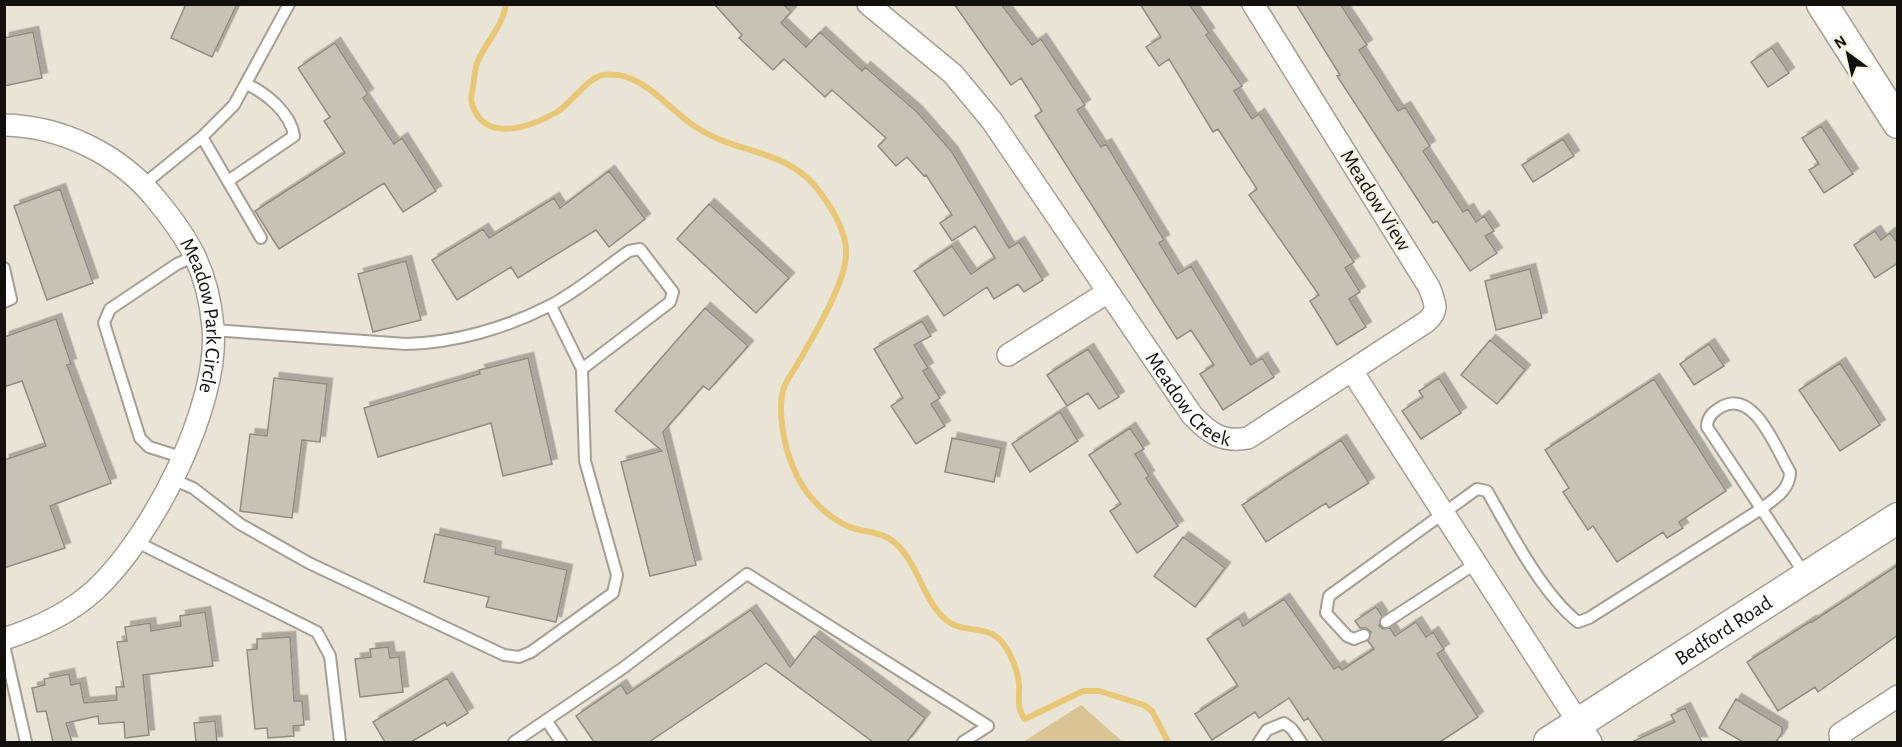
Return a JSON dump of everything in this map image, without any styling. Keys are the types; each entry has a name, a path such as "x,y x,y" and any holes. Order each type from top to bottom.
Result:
{"main road":[{"path":"1822,4 1898,123"},
{"name":"Bedford Road","path":"1549,742 1584,733 1806,577 1898,518"}],"street":[{"name":"Meadow Creek","path":"868,4 953,74 992,121 1192,415 1211,435 1234,440 1248,438 1352,371"},
{"name":"Meadow View","path":"1253,4 1429,287 1437,306 1435,314 1426,322 1352,371"},
{"name":"Meadow Park Circle","path":"4,125 22,125 59,134 100,152 144,184 183,232 195,256 210,302 213,330 206,396 172,479 137,542 95,590 64,614 35,629 4,639"},
{"path":"1008,355 1108,292"},
{"path":"1352,371 1584,733"},
{"path":"1841,742 1840,734 1898,696"}],"lane":[{"path":"144,184 202,137 234,105 289,4"},
{"path":"228,181 294,136 291,127 271,97 246,84"},
{"path":"202,137 261,238"},
{"path":"213,330 406,344 436,343 518,320 551,306 629,251 640,249 673,292 670,302 582,369"},
{"path":"181,457 149,447 140,438 104,323 110,309 177,264 195,256"},
{"path":"4,268 11,299 4,302"},
{"path":"172,479 193,488 240,524 309,563 504,655 519,657 531,652 613,593 617,575 585,461 582,369 551,306"},
{"path":"1364,635 1354,639 1347,636 1326,613 1329,596 1477,489 1487,491 1524,555 1567,613 1578,622 1589,618 1761,509 1780,495 1790,482 1790,472 1752,408 1740,402 1732,402 1715,411 1707,420 1707,427 1761,509 1806,577"},
{"path":"137,542 317,632 330,656 340,742"},
{"path":"1386,622 1475,564"},
{"path":"514,742 623,668 747,574 988,726 963,742"},
{"path":"4,645 26,742"},
{"path":"546,720 561,742"},
{"path":"1258,742 1267,730 1284,723 1292,729 1301,742"}],"shaded area":[{"path":"1081,705 1123,742 1023,742"}],"building":[{"path":"186,4 237,4 212,57 171,38"},
{"path":"714,4 783,4 791,12 781,23 806,47 820,32 862,71 865,67 917,112 952,152 1009,248 1019,242 1043,280 1024,292 1018,284 994,299 987,287 944,316 914,271 952,246 971,274 995,258 975,226 952,241 940,223 952,215 926,175 924,176 907,157 896,166 878,146 886,138 832,90 825,97 784,59 773,70 739,38 742,35"},
{"path":"954,4 1001,4 1032,45 1041,39 1085,105 1077,110 1101,147 1106,144 1164,240 1159,243 1178,274 1191,266 1251,365 1262,358 1274,377 1223,410 1200,374 1214,365 1191,330 1177,339 1035,116 1042,111 1021,78 1011,85"},
{"path":"1140,4 1189,4 1196,14 1209,33 1206,35 1242,86 1234,91 1252,119 1259,114 1354,262 1345,268 1360,292 1349,299 1366,327 1337,345 1310,301 1319,295 1249,195 1257,189 1218,129 1213,132 1169,59 1159,66 1146,47 1161,37"},
{"path":"1296,4 1340,4 1367,45 1359,50 1398,111 1405,107 1430,146 1423,151 1463,212 1468,209 1476,222 1484,216 1494,231 1485,236 1497,253 1470,271 1437,221 1433,223 1337,76 1340,75"},
{"path":"33,32 42,78 4,86 4,38"},
{"path":"335,43 368,94 363,98 394,144 402,138 436,191 403,212 384,183 279,249 255,211 345,153 324,121 330,117 298,68"},
{"path":"1772,48 1789,73 1768,87 1751,62"},
{"path":"1821,126 1853,174 1824,193 1809,170 1819,164 1802,138"},
{"path":"1563,139 1574,156 1533,182 1522,165"},
{"path":"609,171 645,219 609,247 596,230 518,278 511,267 457,300 432,260 483,229 489,238 554,198 560,208"},
{"path":"60,189 93,283 47,300 14,206"},
{"path":"709,204 789,278 756,313 677,239"},
{"path":"1875,231 1881,240 1890,233 1898,244 1898,263 1875,278 1854,245"},
{"path":"406,261 421,320 373,332 358,274"},
{"path":"1530,269 1542,318 1496,330 1485,281"},
{"path":"705,308 748,346 709,390 703,386 663,432 696,565 650,576 621,462 662,451 615,411"},
{"path":"56,319 71,364 67,365 111,483 50,506 65,548 4,568 4,460 46,446 22,381 4,387 4,337"},
{"path":"922,321 931,336 914,345 928,368 923,371 940,398 931,404 945,426 916,444 891,406 903,398 874,349"},
{"path":"1490,340 1525,370 1497,404 1461,375"},
{"path":"1709,344 1724,366 1694,385 1680,364"},
{"path":"1088,349 1119,397 1099,409 1088,393 1067,406 1047,375"},
{"path":"528,358 552,464 503,476 491,423 378,457 364,408 480,374 479,370"},
{"path":"1840,363 1880,425 1840,451 1799,390"},
{"path":"274,378 327,384 320,442 302,440 292,518 240,511 250,434 267,436"},
{"path":"1439,378 1461,413 1421,439 1402,411 1423,397 1419,391"},
{"path":"1654,379 1726,491 1679,522 1683,528 1667,538 1663,532 1617,562 1593,526 1588,530 1563,492 1569,488 1545,450"},
{"path":"1060,412 1078,441 1030,472 1012,444"},
{"path":"1130,428 1144,449 1135,454 1149,476 1146,478 1178,526 1137,553 1110,511 1121,504 1089,455"},
{"path":"952,438 1001,448 994,482 945,472"},
{"path":"1341,440 1369,483 1329,508 1326,503 1266,542 1242,505"},
{"path":"435,534 496,547 495,554 567,570 556,622 486,607 489,597 424,582"},
{"path":"1183,537 1225,568 1195,607 1154,576"},
{"path":"1898,565 1898,635 1818,692 1815,687 1778,711 1747,662"},
{"path":"1284,599 1334,669 1339,666 1342,670 1374,649 1368,641 1371,632 1366,628 1360,628 1355,621 1376,607 1382,616 1379,626 1383,629 1390,628 1395,636 1416,622 1426,637 1433,632 1444,649 1437,654 1478,717 1440,742 1324,742 1308,718 1304,721 1289,698 1259,718 1255,712 1212,740 1195,714 1238,686 1207,639 1239,618 1243,626"},
{"path":"751,610 790,667 814,636 925,718 907,742 873,742 766,663 649,742 594,742 576,716 621,685 627,694"},
{"path":"205,612 213,666 143,675 149,735 125,738 124,722 99,724 98,716 66,723 72,742 53,742 46,711 37,712 32,688 45,685 44,679 69,674 71,685 80,683 84,703 117,700 116,687 124,687 117,642 127,641 125,627 150,623 151,631 181,626 180,616"},
{"path":"290,637 294,701 302,701 304,725 293,726 294,736 268,738 267,728 255,729 247,650 257,649 257,639"},
{"path":"388,647 390,658 399,657 403,692 360,697 355,659 371,657 370,649"},
{"path":"447,678 468,713 447,726 445,722 411,742 385,742 373,722"},
{"path":"1736,699 1782,727 1782,733 1776,742 1743,742 1719,728"},
{"path":"1685,708 1702,742 1632,742 1675,722 1671,715"},
{"path":"215,721 217,742 196,742 194,723"}],"waterway":[{"path":"506,4 498,27 477,63 471,96 471,102 478,116 487,124 509,129 534,123 557,112 592,80 603,75 617,75 631,78 643,85 699,129 714,137 775,158 802,174 815,186 841,228 846,256 841,278 830,303 787,380 782,394 781,415 784,437 793,467 804,487 829,515 849,527 883,535 897,545 908,558 932,604 946,620 959,627 988,633 1001,641 1015,667 1019,684 1019,707 1025,719 1083,691 1099,691 1144,705 1152,711 1168,742"}]}
